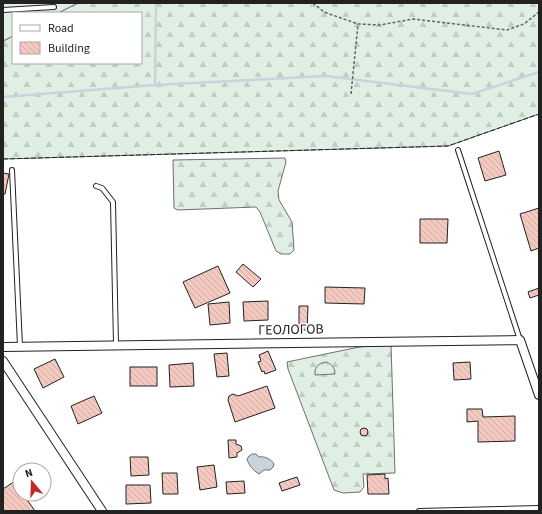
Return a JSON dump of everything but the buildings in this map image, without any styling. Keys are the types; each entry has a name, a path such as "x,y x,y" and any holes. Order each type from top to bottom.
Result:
{"street":[{"name":"ГЕОЛОГОВ","path":"3,347 116,344 520,340"},
{"path":"520,340 539,395"},
{"path":"3,361 102,511"}],"lane":[{"path":"3,10 54,7"},
{"path":"458,150 520,340"},
{"path":"12,170 20,346"},
{"path":"96,186 102,188 113,202 116,344"},
{"path":"419,511 539,508"}],"path":[{"path":"313,3 324,12 358,24 380,25 412,18 507,30 524,24 539,12"},
{"path":"351,94 358,24"}],"green space":[{"path":"3,3 78,3 60,12 12,12 12,36 3,41"},
{"path":"78,3 539,3 539,114 448,146 3,159 3,41 12,36 12,64 142,64 142,12 60,12"},
{"path":"285,158 286,162 278,191 279,200 292,222 294,250 290,254 281,254 276,251 260,212 256,207 178,210 174,208 173,160"},
{"path":"391,344 395,473 363,474 364,487 360,492 343,493 334,490 288,369 287,362 359,347"},
{"path":"326,362 333,366 335,374 315,375 317,366"}],"shaded area":[{"path":"252,454 270,459 274,464 273,467 270,470 264,470 259,474 252,468 247,459"}],"waterway":[{"path":"155,85 156,3"},
{"path":"3,97 155,85 326,76 472,94 539,72"}],"fence":[{"path":"3,159 448,146 539,114"}]}
